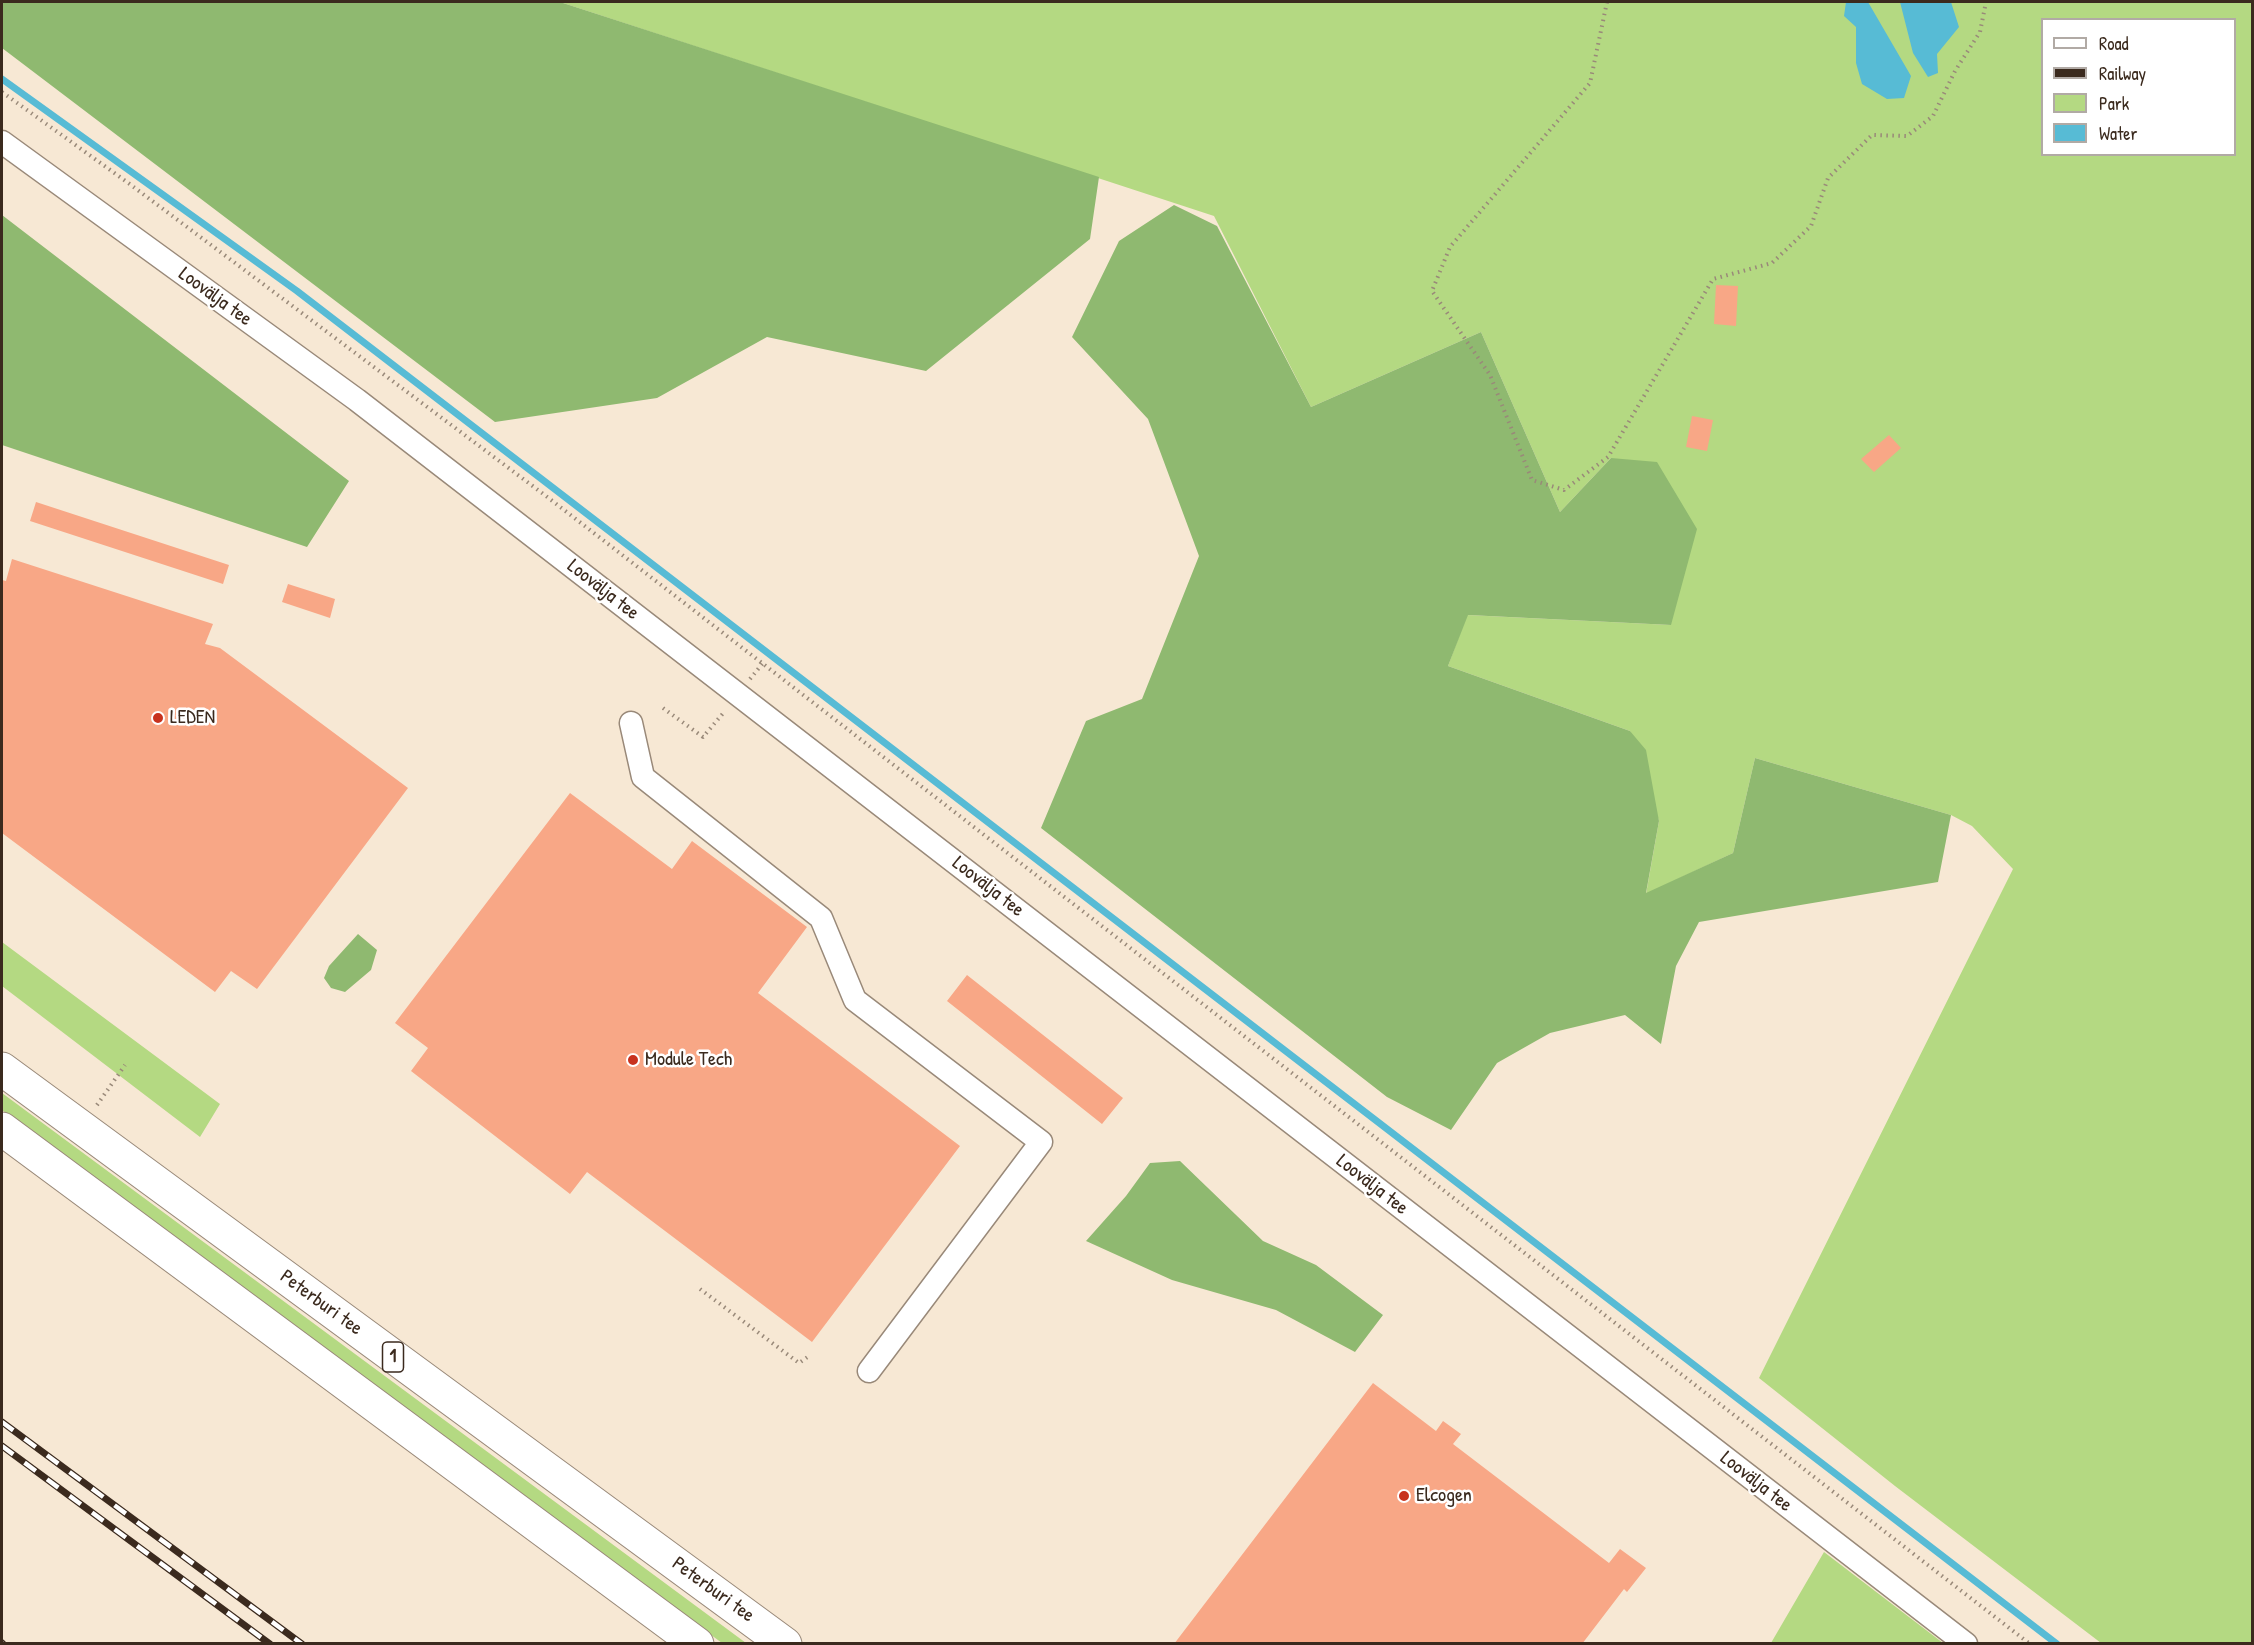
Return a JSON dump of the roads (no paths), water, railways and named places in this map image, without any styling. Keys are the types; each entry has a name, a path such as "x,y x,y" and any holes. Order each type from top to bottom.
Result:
{"highway":[{"name":"Peterburi tee","path":"2,1069 785,1644"},
{"path":"2,1128 697,1644"}],"street":[{"name":"Loovälja tee","path":"2,142 357,400 742,689 1965,1644"},
{"path":"631,723 643,777 821,918 855,1000 1041,1142 869,1371"}],"water":[{"path":"1846,2 1868,2 1911,76 1904,98 1887,99 1862,84 1856,63 1856,27 1844,16"},
{"path":"1900,2 1951,2 1959,27 1937,54 1938,73 1928,77 1913,53"}],"waterway":[{"path":"2,79 297,291 2057,1644"}],"railway":[{"path":"2,1422 302,1644"},
{"path":"2,1446 270,1644"}],"place":[{"name":"LEDEN","path":"158,718"},
{"name":"Module Tech","path":"633,1060"},
{"name":"Elcogen","path":"1404,1496"}]}
